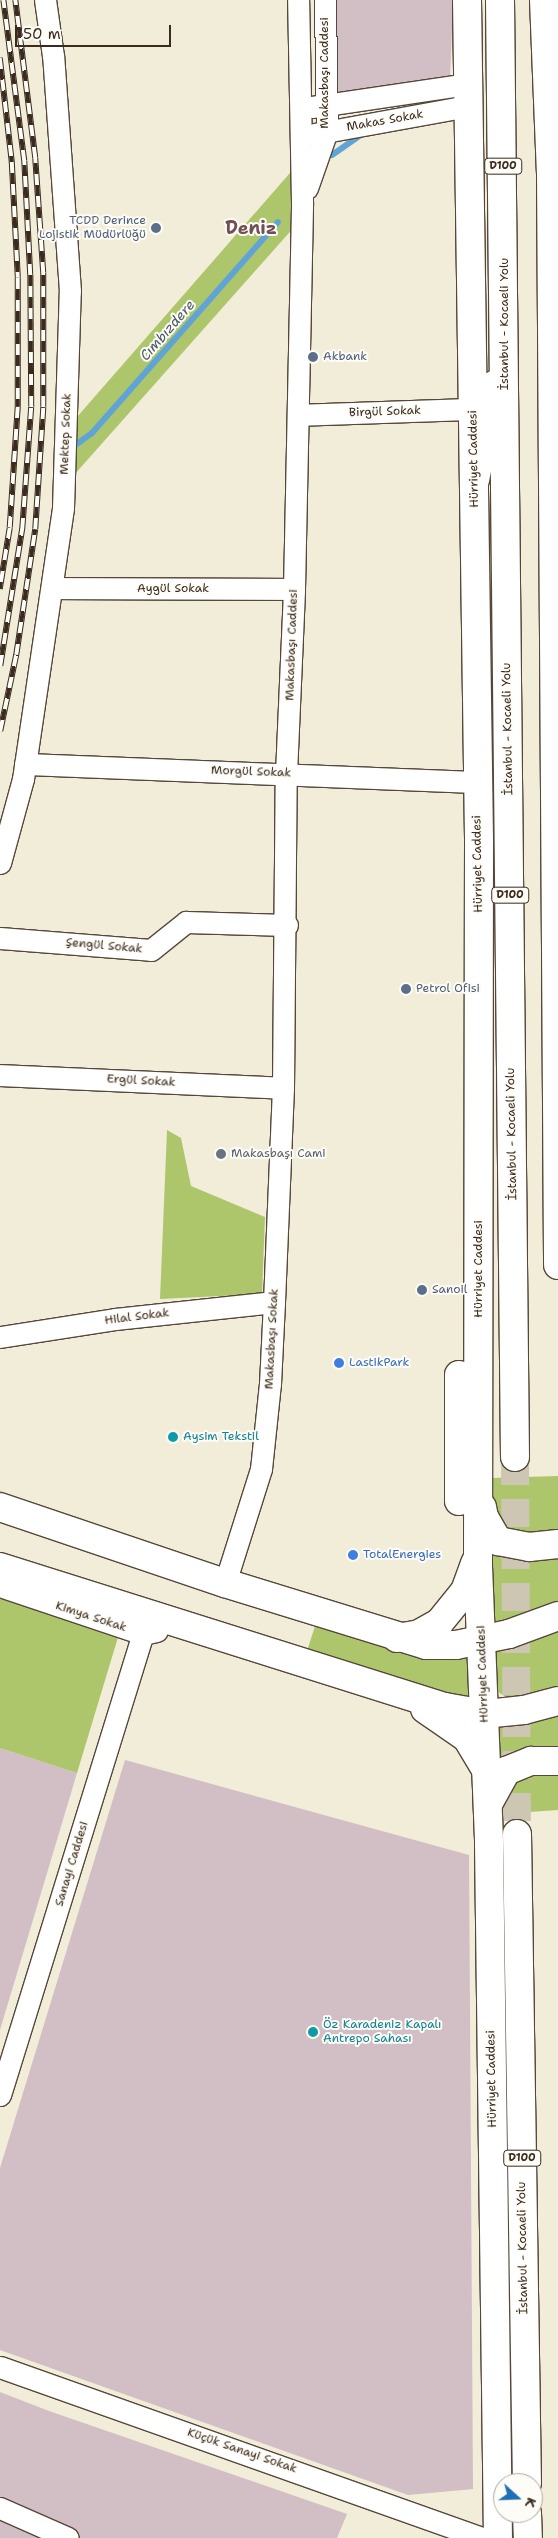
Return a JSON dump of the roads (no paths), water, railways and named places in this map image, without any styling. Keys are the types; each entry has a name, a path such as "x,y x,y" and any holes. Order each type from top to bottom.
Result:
{"main road":[{"name":"Hürriyet Caddesi","path":"467,0 479,842 478,1552 488,1805 497,2494 487,2537"},
{"name":"İstanbul - Kocaeli Yolu","path":"500,0 505,332 515,1457"},
{"path":"544,0 552,172 558,1265"},
{"path":"552,172 558,134"},
{"path":"474,480 505,332"},
{"path":"397,1638 419,1634 439,1623 465,1591 478,1552 460,1524 458,1450 462,879 479,842"},
{"path":"478,1479 484,1516 498,1540 529,1547 558,1544"},
{"path":"0,1507 224,1583 397,1638 426,1645 456,1645 482,1663 498,1700 524,1710"},
{"path":"0,1567 445,1707 484,1714 524,1710 558,1701"},
{"path":"482,1663 509,1634 558,1616"},
{"path":"385,1689 453,1726 475,1747 487,1773"},
{"path":"488,1805 506,1771 531,1762 558,1761"},
{"name":"İstanbul - Kocaeli Yolu","path":"517,1834 527,2473"},
{"path":"527,2523 528,2538"}],"street":[{"name":"Mektep Sokak","path":"0,863 25,764 63,508 70,291 53,56 45,0"},
{"name":"Makasbaşı Caddesi","path":"283,1088 287,924 286,774 294,589 302,202 298,0"},
{"name":"Makasbaşı Caddesi","path":"302,202 327,131 325,0"},
{"name":"Makas Sokak","path":"301,109 468,95"},
{"name":"Makas Sokak","path":"302,137 468,95"},
{"name":"Birgül Sokak","path":"298,415 473,409"},
{"name":"Aygül Sokak","path":"52,588 294,589"},
{"name":"Morgül Sokak","path":"25,764 477,782"},
{"name":"Şengül Sokak","path":"0,938 151,950 186,922 287,924"},
{"name":"Ergül Sokak","path":"0,1075 283,1088"},
{"name":"Makasbaşı Sokak","path":"224,1583 261,1470 270,1384 283,1088"},
{"name":"Hilal Sokak","path":"0,1336 115,1319 274,1302"},
{"name":"Kimya Sokak","path":"0,1586 143,1634 184,1626"},
{"name":"Sanayi Caddesi","path":"0,2094 143,1634"},
{"name":"Küçük Sanayi Sokak","path":"0,2367 487,2537"},
{"path":"0,2508 68,2538"}],"waterway":[{"name":"Cımbızdere","path":"332,155 361,135"},
{"name":"Cımbızdere","path":"70,449 92,433 278,222"}],"tunnel":[{"path":"515,1457 517,1834"}],"railway":[{"path":"0,666 22,529 31,407 30,275 24,161 3,0"},
{"path":"0,731 16,655 35,529 43,407 43,273 35,158 15,0"},
{"path":"0,58 12,162 18,278 18,407 10,528 0,589"}],"place":[{"name":"TCDD Derince Lojistik Müdürlüğü","path":"156,228"},
{"name":"Akbank","path":"313,357"},
{"name":"Petrol Ofisi","path":"406,989"},
{"name":"Makasbaşı Cami","path":"221,1154"},
{"name":"Sanoil","path":"422,1290"},
{"name":"LastikPark","path":"339,1363"},
{"name":"Aysim Tekstil","path":"173,1437"},
{"name":"TotalEnergies","path":"353,1555"},
{"name":"Öz Karadeniz Kapalı Antrepo Sahası","path":"313,2032"}],"district":[{"name":"Deniz","path":"251,228"}]}
